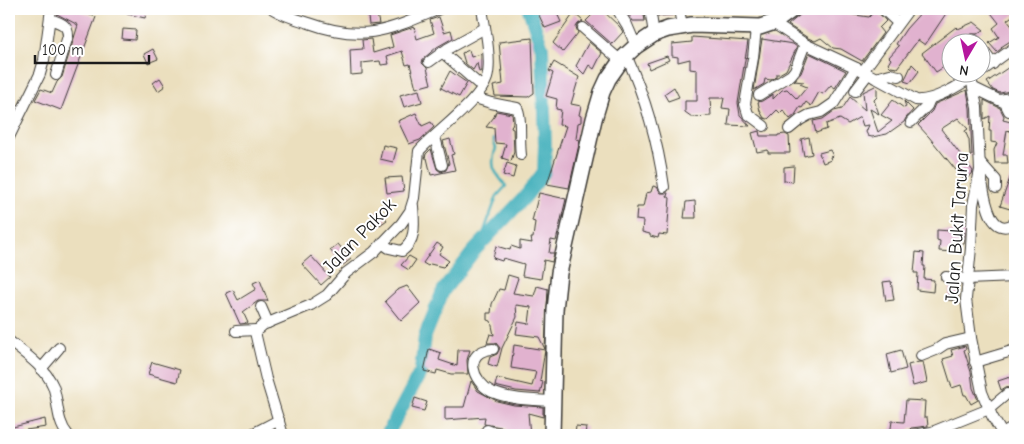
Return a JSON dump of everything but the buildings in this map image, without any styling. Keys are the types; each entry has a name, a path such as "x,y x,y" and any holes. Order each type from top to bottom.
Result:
{"highway":[{"path":"552,435 558,281 564,247 597,106 604,86 627,54 654,34 682,26 707,25 756,28 793,9"}],"street":[{"path":"273,9 284,15 324,29 360,34 384,31 439,9"},
{"name":"Jalan Pakok","path":"256,330 320,300 332,290 348,271 382,243 405,218 413,205 418,153 472,100 488,76 488,50 482,9"},
{"path":"617,9 627,25 627,54 652,126 664,188"},
{"path":"650,9 654,34"},
{"path":"678,9 682,26"},
{"path":"883,9 898,23"},
{"path":"856,91 898,23 909,9"},
{"path":"51,14 68,30 68,36 56,76"},
{"path":"9,137 40,74 51,14"},
{"path":"774,18 805,44 866,73 910,98 919,101 930,99 963,82"},
{"path":"429,62 442,52 485,28"},
{"path":"583,28 627,54"},
{"path":"756,28 745,104 748,114 764,126"},
{"path":"758,96 791,75 795,70 805,44"},
{"path":"993,64 1015,47"},
{"path":"442,52 482,87"},
{"path":"789,129 800,120 821,112 834,103 866,73 899,76"},
{"name":"Jalan Bukit Taruna","path":"976,82 974,88 977,107 980,166 973,199 966,299 975,362 988,409 1003,435"},
{"path":"974,88 1000,100 1007,105 1009,111"},
{"path":"1000,100 1015,97"},
{"path":"911,122 927,106 930,99"},
{"path":"472,100 517,108 520,115 519,140 521,155"},
{"path":"438,134 442,165"},
{"path":"980,166 996,180 996,188"},
{"path":"980,166 990,217 1001,227 1007,227 1015,223"},
{"path":"382,243 389,248 402,251 409,245 414,230 413,205"},
{"path":"946,277 967,279 1015,277"},
{"path":"261,306 268,323"},
{"path":"236,331 256,330 256,341 260,359 283,435"},
{"path":"921,356 950,342 971,338"},
{"path":"9,341 41,369 53,387 61,424 68,435"},
{"path":"41,369 59,348"},
{"path":"493,349 479,353 475,357 475,374 482,384 490,390 509,397 554,401"},
{"path":"975,362 1015,350"},
{"path":"913,435 932,432 988,409 1007,394"},
{"path":"250,435 279,420"},
{"path":"1003,435 1015,426"},
{"path":"487,430 500,435"}],"waterway":[{"path":"387,435 421,371 425,336 443,291 473,252 525,197 544,172 542,48 529,9"},
{"path":"479,245 497,196 506,186 494,169 493,160 496,148 494,139"}]}
